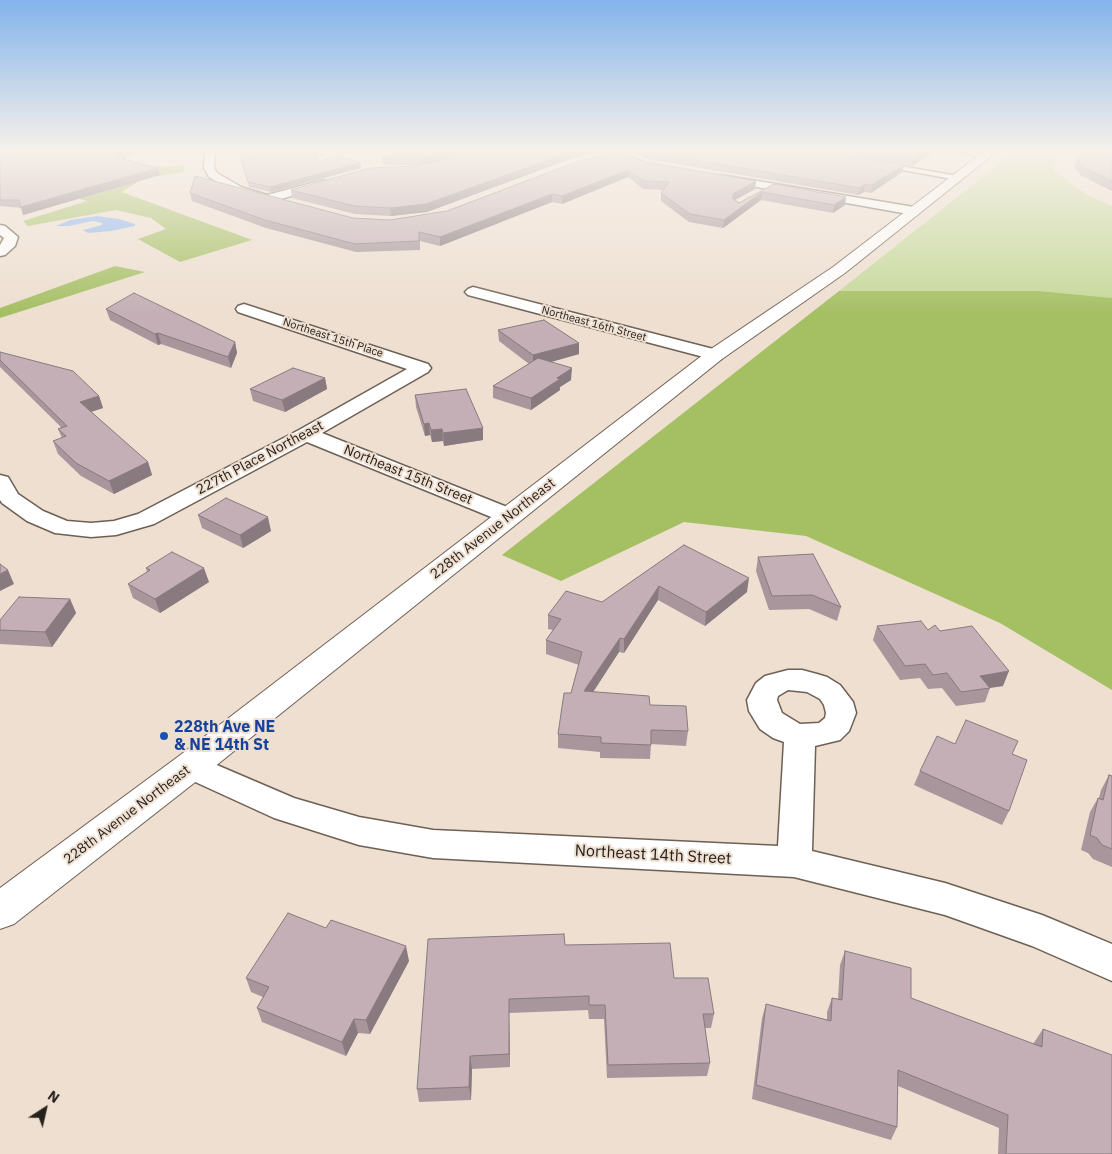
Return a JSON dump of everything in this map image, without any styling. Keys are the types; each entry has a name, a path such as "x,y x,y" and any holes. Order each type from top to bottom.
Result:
{"main road":[{"name":"228th Avenue Northeast","path":"0,911 191,766 715,356 839,270 921,206"}],"street":[{"path":"885,206 914,211"},
{"path":"0,229 11,237 10,243 0,252"},
{"name":"Northeast 16th Street","path":"473,292 715,356"},
{"name":"Northeast 15th Place","path":"244,308 422,368"},
{"name":"227th Place Northeast","path":"0,482 10,498 35,516 63,528 91,530 116,528 146,519 306,434 422,368"},
{"name":"Northeast 15th Street","path":"306,434 509,516"},
{"path":"794,862 800,735"},
{"name":"Northeast 14th Street","path":"191,766 286,809 359,831 434,844 794,862 945,899 1042,932 1112,963"}],"green space":[{"path":"71,206 160,206 252,240 180,262 138,239 166,229 151,218 116,210 28,226 23,221"},
{"path":"946,206 1112,206 1112,298 1040,291 839,291"},
{"path":"115,266 145,272 0,318 0,308"},
{"path":"839,291 1040,291 1112,298 1112,690 1000,623 806,536 684,522 561,581 502,555"}],"water":[{"path":"97,216 119,219 135,224 135,226 88,233 83,230 102,225 102,223 93,221 69,226 56,226 70,220"}],"building":[{"path":"226,206 307,206 353,218 390,220 447,211 461,206 521,206 440,237 419,232 419,241 355,244 265,220"},
{"path":"353,206 409,206 390,208"},
{"path":"679,206 743,206 724,220 690,214"},
{"path":"134,293 235,342 228,357 158,333 155,334 106,309"},
{"path":"544,320 579,343 533,355 498,330"},
{"path":"0,352 73,371 99,396 80,402 148,462 109,481 76,463 53,441 66,436 58,429 67,426 0,360"},
{"path":"538,358 572,368 557,378 560,379 531,398 493,386"},
{"path":"293,368 325,378 282,400 250,389"},
{"path":"466,389 483,428 443,433 442,429 431,430 429,423 424,424 415,395"},
{"path":"226,498 268,517 240,535 198,515"},
{"path":"684,545 749,578 706,612 659,586 624,639 620,638 584,691 649,696 650,705 686,706 688,731 651,730 651,745 601,743 601,737 558,734 564,693 571,693 582,652 546,640 561,619 548,615 566,591 602,602"},
{"path":"172,552 204,568 155,599 128,584 150,570 146,568"},
{"path":"813,554 841,607 812,595 772,596 758,557"},
{"path":"0,564 8,570 0,574"},
{"path":"19,597 70,599 45,632 0,630 0,620"},
{"path":"921,621 928,630 935,625 940,631 972,626 1009,671 980,676 990,688 961,692 947,673 933,675 925,664 905,666 877,626"},
{"path":"966,720 1018,741 1012,754 1027,760 1009,811 920,771 937,736 955,744"},
{"path":"1109,775 1112,776 1112,849 1102,845 1097,838 1090,835 1098,798 1103,800"},
{"path":"288,913 326,928 331,920 406,946 366,1020 354,1019 342,1042 257,1008 269,987 246,978"},
{"path":"564,934 565,945 670,943 674,978 708,978 714,1014 703,1014 710,1063 608,1065 605,1005 589,1005 589,996 509,999 509,1054 470,1056 469,1087 417,1089 428,939"},
{"path":"845,951 911,968 911,998 1042,1047 1043,1029 1112,1055 1112,1154 1006,1154 1008,1115 898,1070 897,1127 756,1085 766,1004 831,1021 832,998 842,1000"}],"place":[{"name":"228th Ave NE & NE 14th St","path":"164,736"}]}
